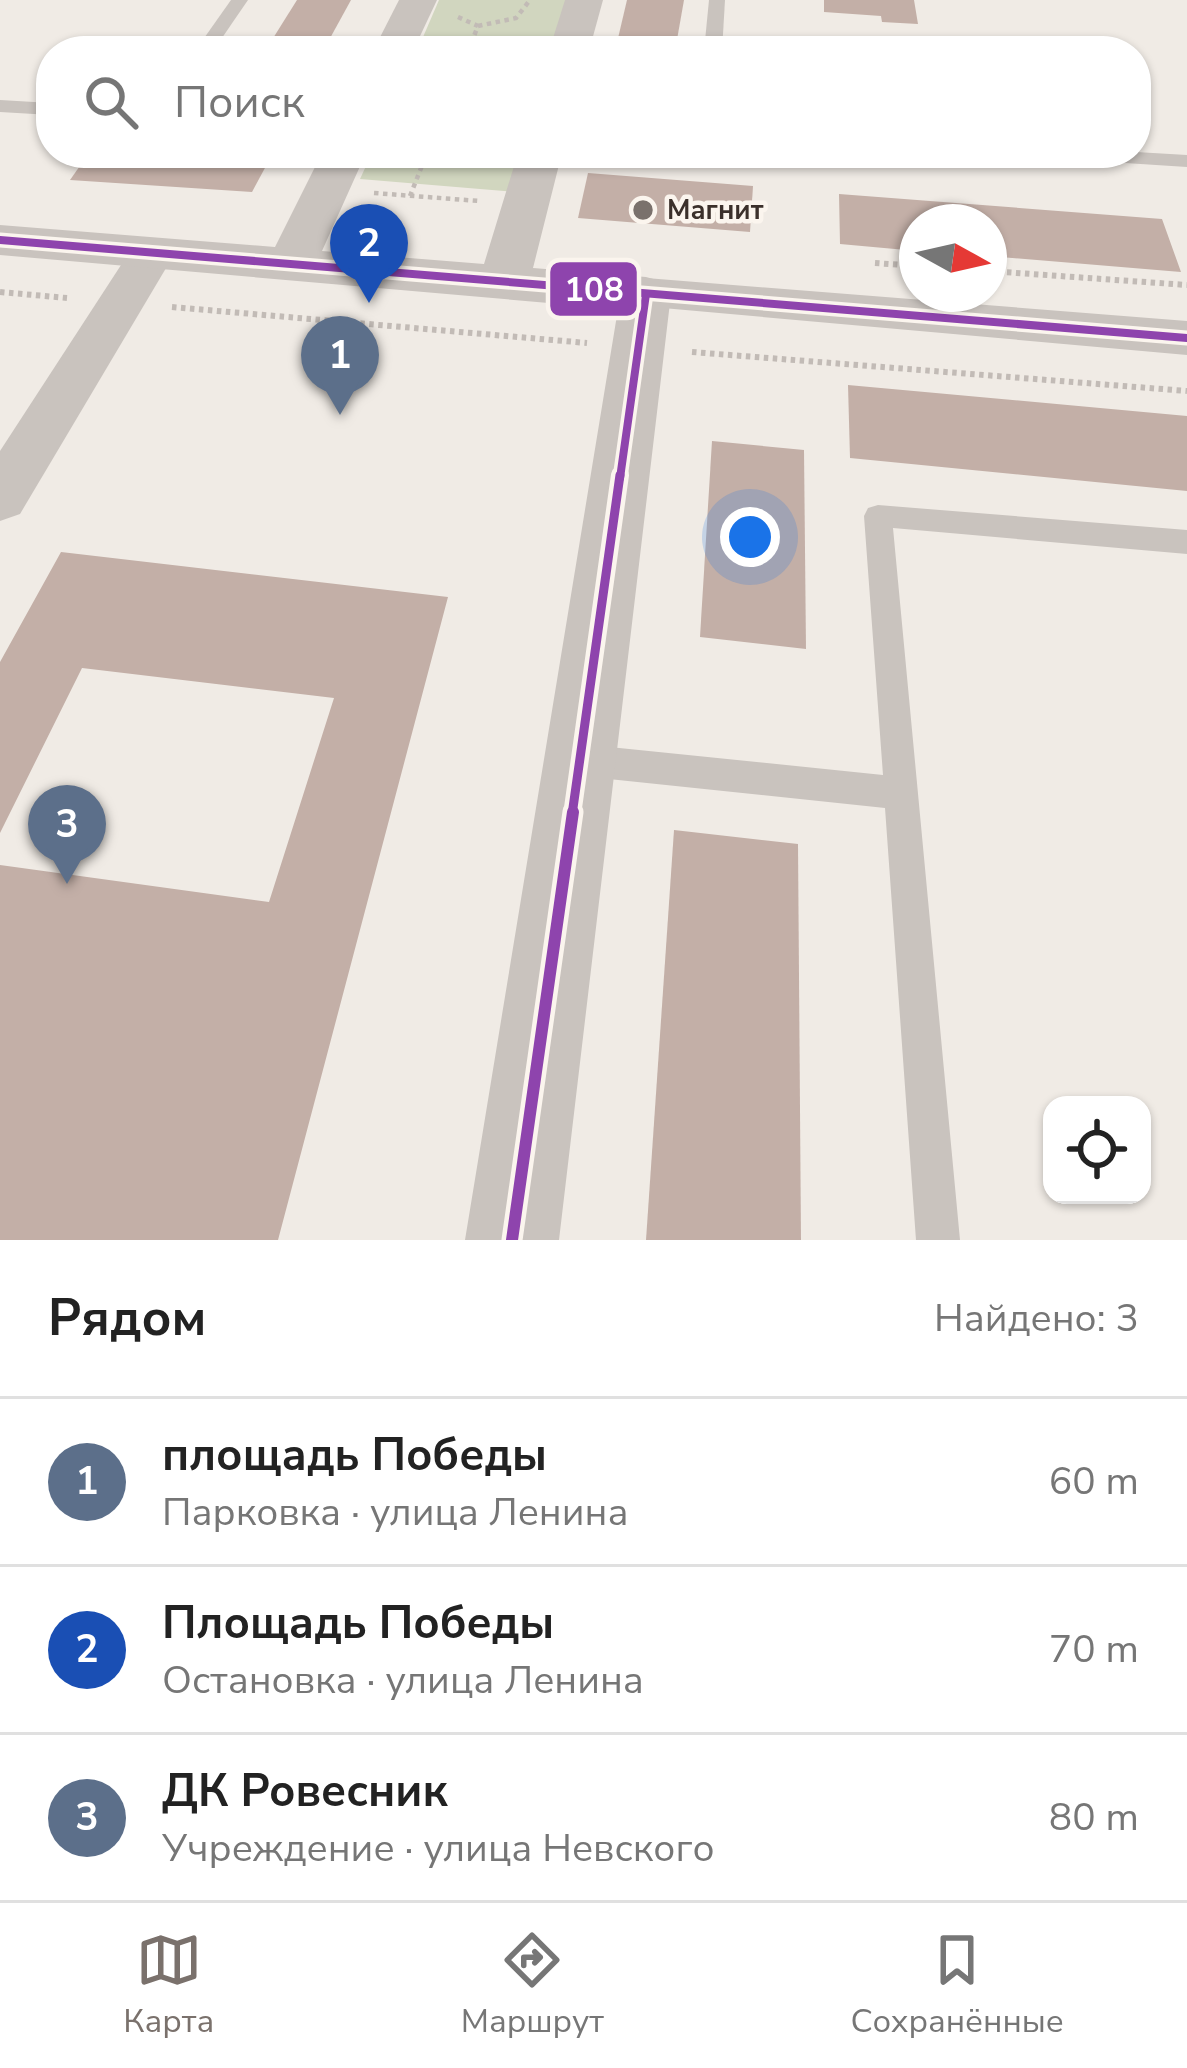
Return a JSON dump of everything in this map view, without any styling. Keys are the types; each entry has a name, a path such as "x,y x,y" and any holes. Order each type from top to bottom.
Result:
{"street":[{"path":"400,36 418,0"},
{"path":"573,36 584,0"},
{"path":"504,282 535,168"},
{"path":"291,265 334,171"},
{"path":"0,240 1187,338"},
{"path":"0,498 152,253"},
{"path":"512,1240 646,294"}],"lane":[{"path":"215,36 240,0"},
{"path":"713,36 717,0"},
{"path":"0,106 36,108"},
{"path":"1151,159 1187,161"},
{"path":"938,1240 878,516 1187,542"},
{"path":"580,760 899,793"}],"path":[{"path":"455,16 478,26 516,18 530,0"},
{"path":"474,36 478,26"},
{"path":"410,196 421,168"},
{"path":"334,171 410,196 524,205"},
{"path":"873,263 899,265"},
{"path":"1007,272 1187,285"}],"green space":[{"path":"439,0 571,0 561,36 423,36"},
{"path":"365,168 523,168 516,192 360,179"}],"building":[{"path":"297,0 351,0 331,36 274,36"},
{"path":"627,0 684,0 678,36 619,36"},
{"path":"824,0 914,0 918,24 824,12"},
{"path":"78,168 265,168 252,192 70,180"},
{"path":"588,173 753,186 750,232 578,218"},
{"path":"839,194 968,204 899,204 899,249 840,244"},
{"path":"1007,207 1162,219 1181,272 1007,258"},
{"path":"848,385 1187,416 1187,491 850,458"},
{"path":"712,441 804,450 806,649 700,637"},
{"path":"61,552 448,597 278,1240 0,1240 0,865 269,902 334,698 82,668 0,833 0,662"},
{"path":"674,830 798,844 801,1240 646,1240"}],"transit line":[{"name":"108","path":"0,240 1187,338"},
{"name":"108","path":"512,1240 646,294"}],"place":[{"name":"Магнит","path":"643,210"},
{"name":"Площадь Победы","path":"369,303"},
{"name":"площадь Победы","path":"340,415"},
{"name":"ДК Ровесник","path":"67,884"}]}
